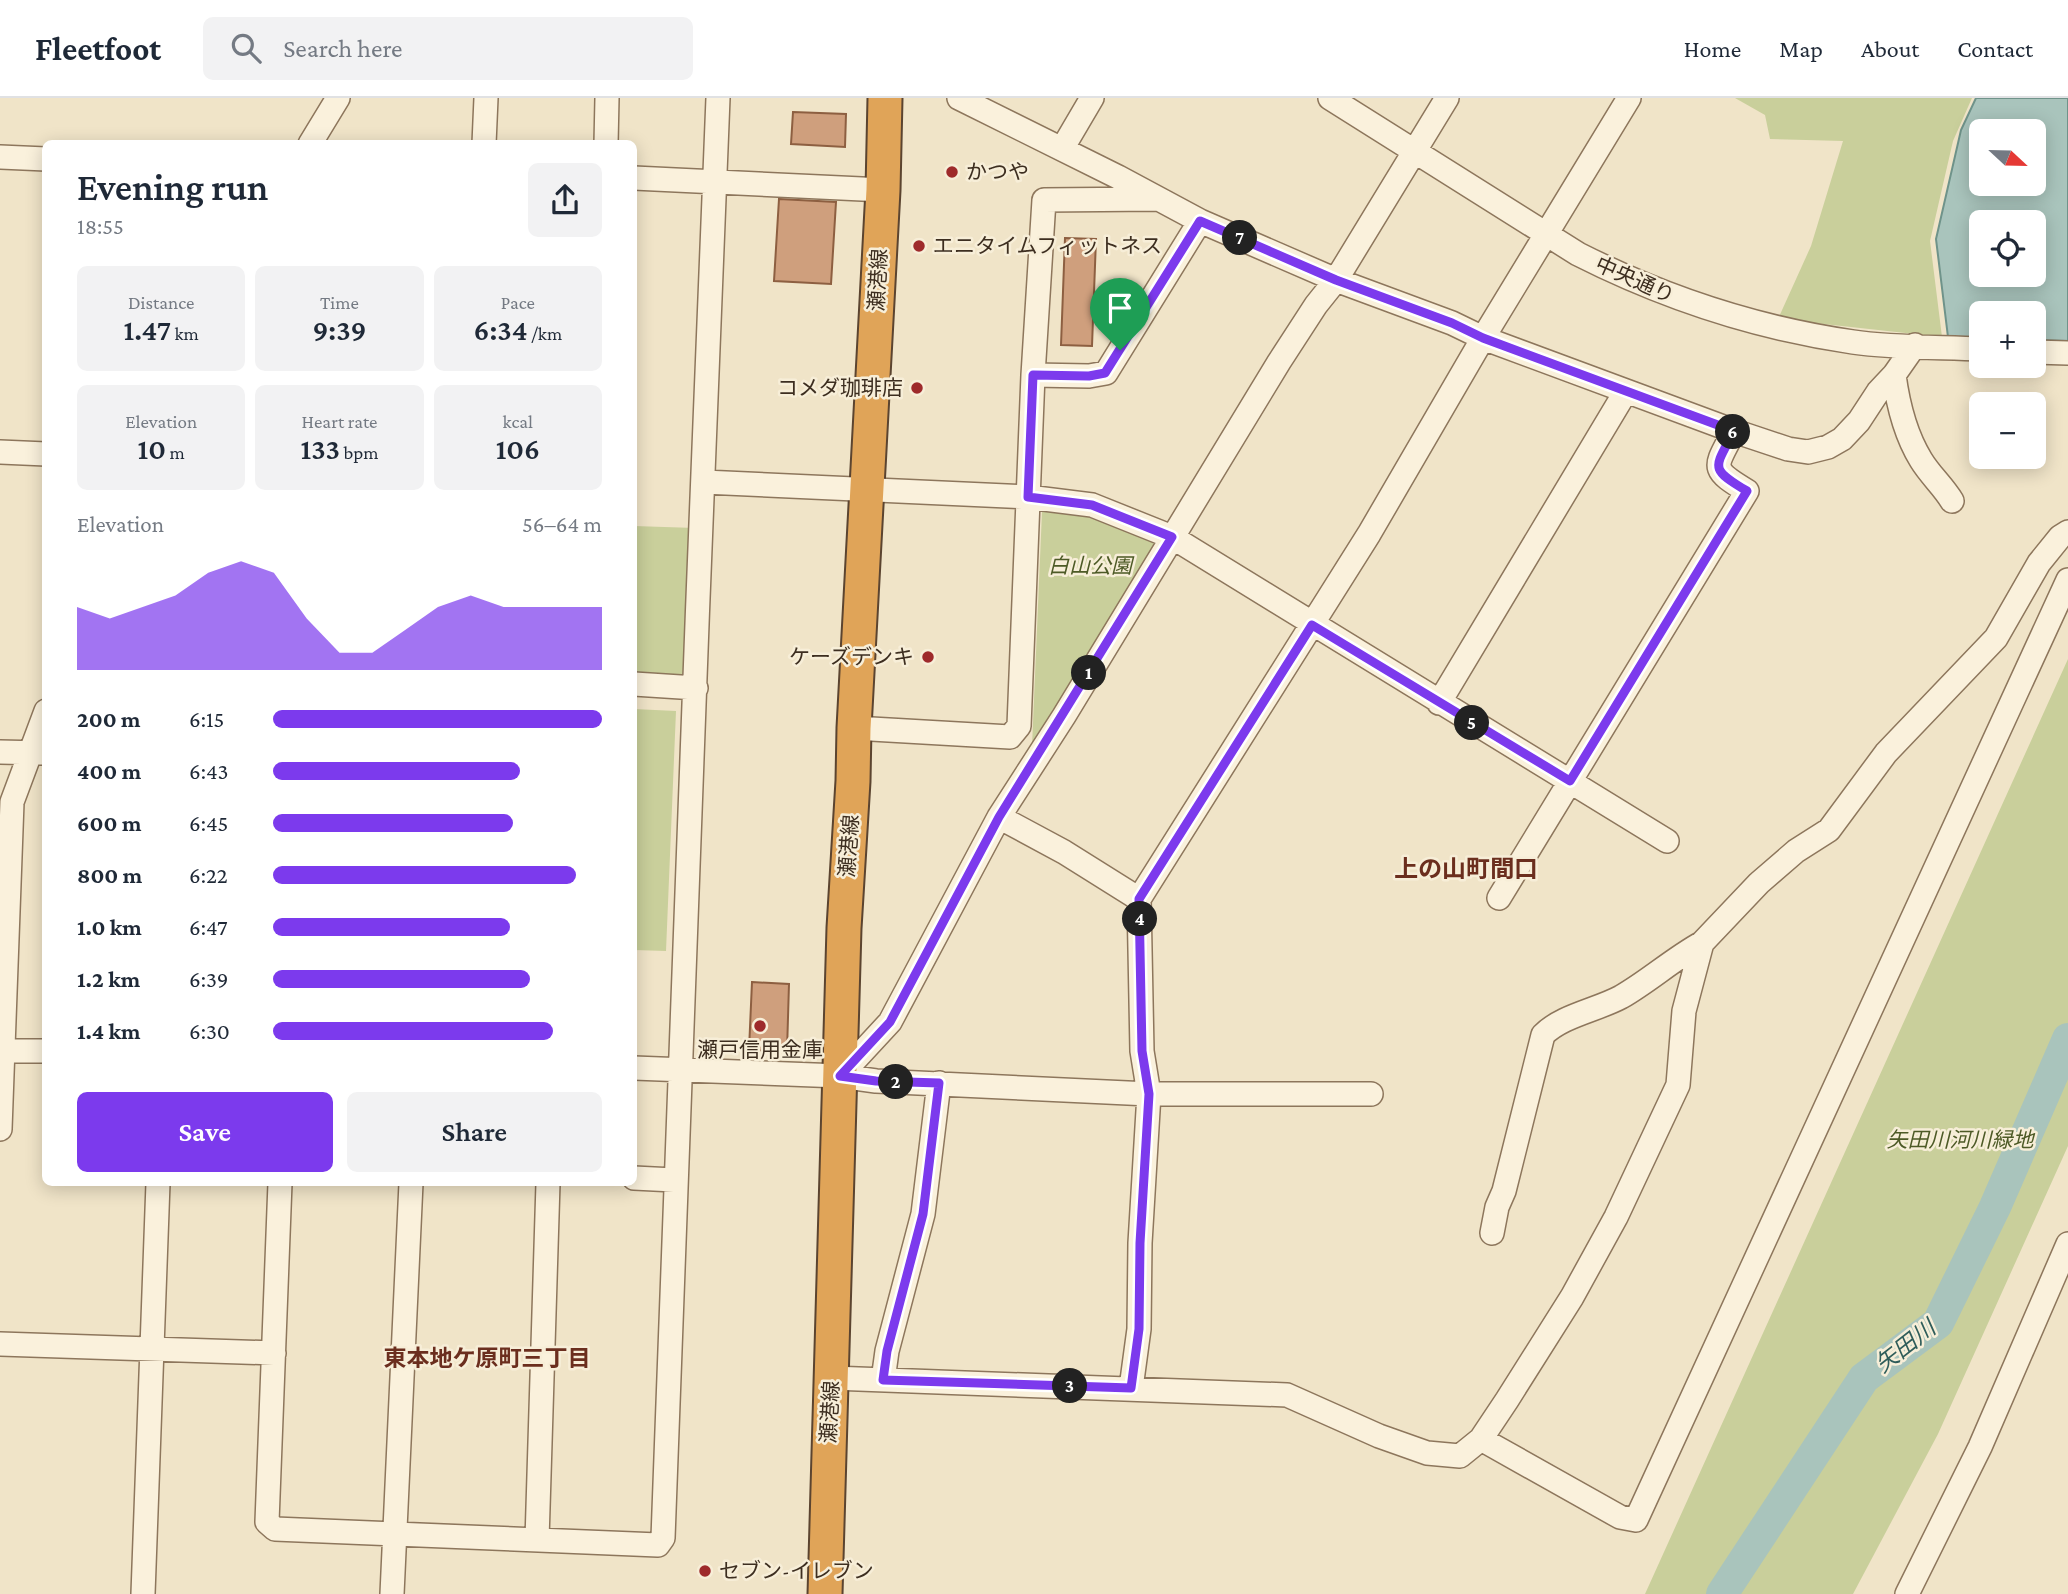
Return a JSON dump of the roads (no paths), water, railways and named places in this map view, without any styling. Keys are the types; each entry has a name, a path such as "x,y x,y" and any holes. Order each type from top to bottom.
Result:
{"highway":[{"name":"瀬港線","path":"825,1594 844,928 883,190 885,98"}],"street":[{"path":"312,140 338,98"},
{"path":"484,140 486,98"},
{"path":"606,140 607,98"},
{"path":"280,1186 267,1522 275,1529 659,1545 663,1538 674,1180 718,98"},
{"path":"959,98 1200,221 1336,280 1452,323 1483,338 1788,449 1808,452 1828,447 1842,439 1859,421 1914,345"},
{"path":"1062,149 1092,98"},
{"name":"中央通り","path":"1330,98 1578,254 1615,273 1684,301 1759,324 1855,342 1969,348"},
{"path":"840,1076 890,1022 999,817 1279,362 1316,305 1336,280 1447,98"},
{"path":"1131,1388 1139,1329 1140,1243 1149,1094 1142,1051 1139,899 1369,534 1483,338 1629,98"},
{"path":"0,157 42,159"},
{"path":"637,178 883,190"},
{"path":"854,728 1010,737 1019,726 1033,375 1044,200 1160,199"},
{"path":"1033,375 1089,376 1105,373 1200,221"},
{"path":"2046,352 2068,353"},
{"path":"1894,375 1898,402 1908,435 1922,462 1941,483 1952,501"},
{"path":"1439,703 1626,391"},
{"path":"1499,898 1747,491 1723,477 1718,471 1718,462 1734,431"},
{"path":"0,452 42,454"},
{"path":"704,482 1028,497 1092,505 1172,537 1667,841"},
{"path":"1492,1233 1543,1035 1552,1025 1619,998 1677,956 1702,943 1759,883 1796,852 1829,830 1886,752 1996,638 2039,563 2060,537 2068,532"},
{"path":"1481,1439 1620,1517 1636,1520 2068,580"},
{"path":"637,684 696,688"},
{"path":"0,1129 12,802 38,753 42,732"},
{"path":"0,752 38,753"},
{"path":"999,817 1064,852 1139,899"},
{"path":"832,1378 1287,1395 1379,1436 1427,1453 1460,1456 1481,1439 1572,1297 1616,1217 1678,1084 1684,1011 1702,943"},
{"path":"2,1051 42,1051"},
{"path":"637,1068 840,1076 876,1081 1149,1094 1371,1094"},
{"path":"883,1380 923,1214 939,1083"},
{"path":"637,1178 674,1180"},
{"path":"144,1594 158,1186"},
{"path":"392,1594 411,1186"},
{"path":"537,1540 548,1186"},
{"path":"1907,1594 1980,1447 2068,1244"},
{"path":"0,1344 274,1353"}],"water":[{"path":"1976,98 2068,98 2068,341 2046,340 2046,301 1969,301 1969,338 1948,337 1936,239 1961,130"}],"waterway":[{"name":"矢田川","path":"1722,1594 1864,1378 1938,1323 1995,1207 2068,1039"}],"place":[{"name":"かつや","path":"952,172"},
{"name":"エニタイムフィットネス","path":"919,246"},
{"name":"コメダ珈琲店","path":"917,388"},
{"name":"ケーズデンキ","path":"928,657"},
{"name":"瀬戸信用金庫","path":"760,1026"},
{"name":"セブン-イレブン","path":"705,1571"}],"district":[{"name":"上の山町間口","path":"1466,868"},
{"name":"東本地ケ原町三丁目","path":"487,1358"}],"park label":[{"name":"白山公園","path":"1090,566"},
{"name":"矢田川河川緑地","path":"1960,1140"}]}
